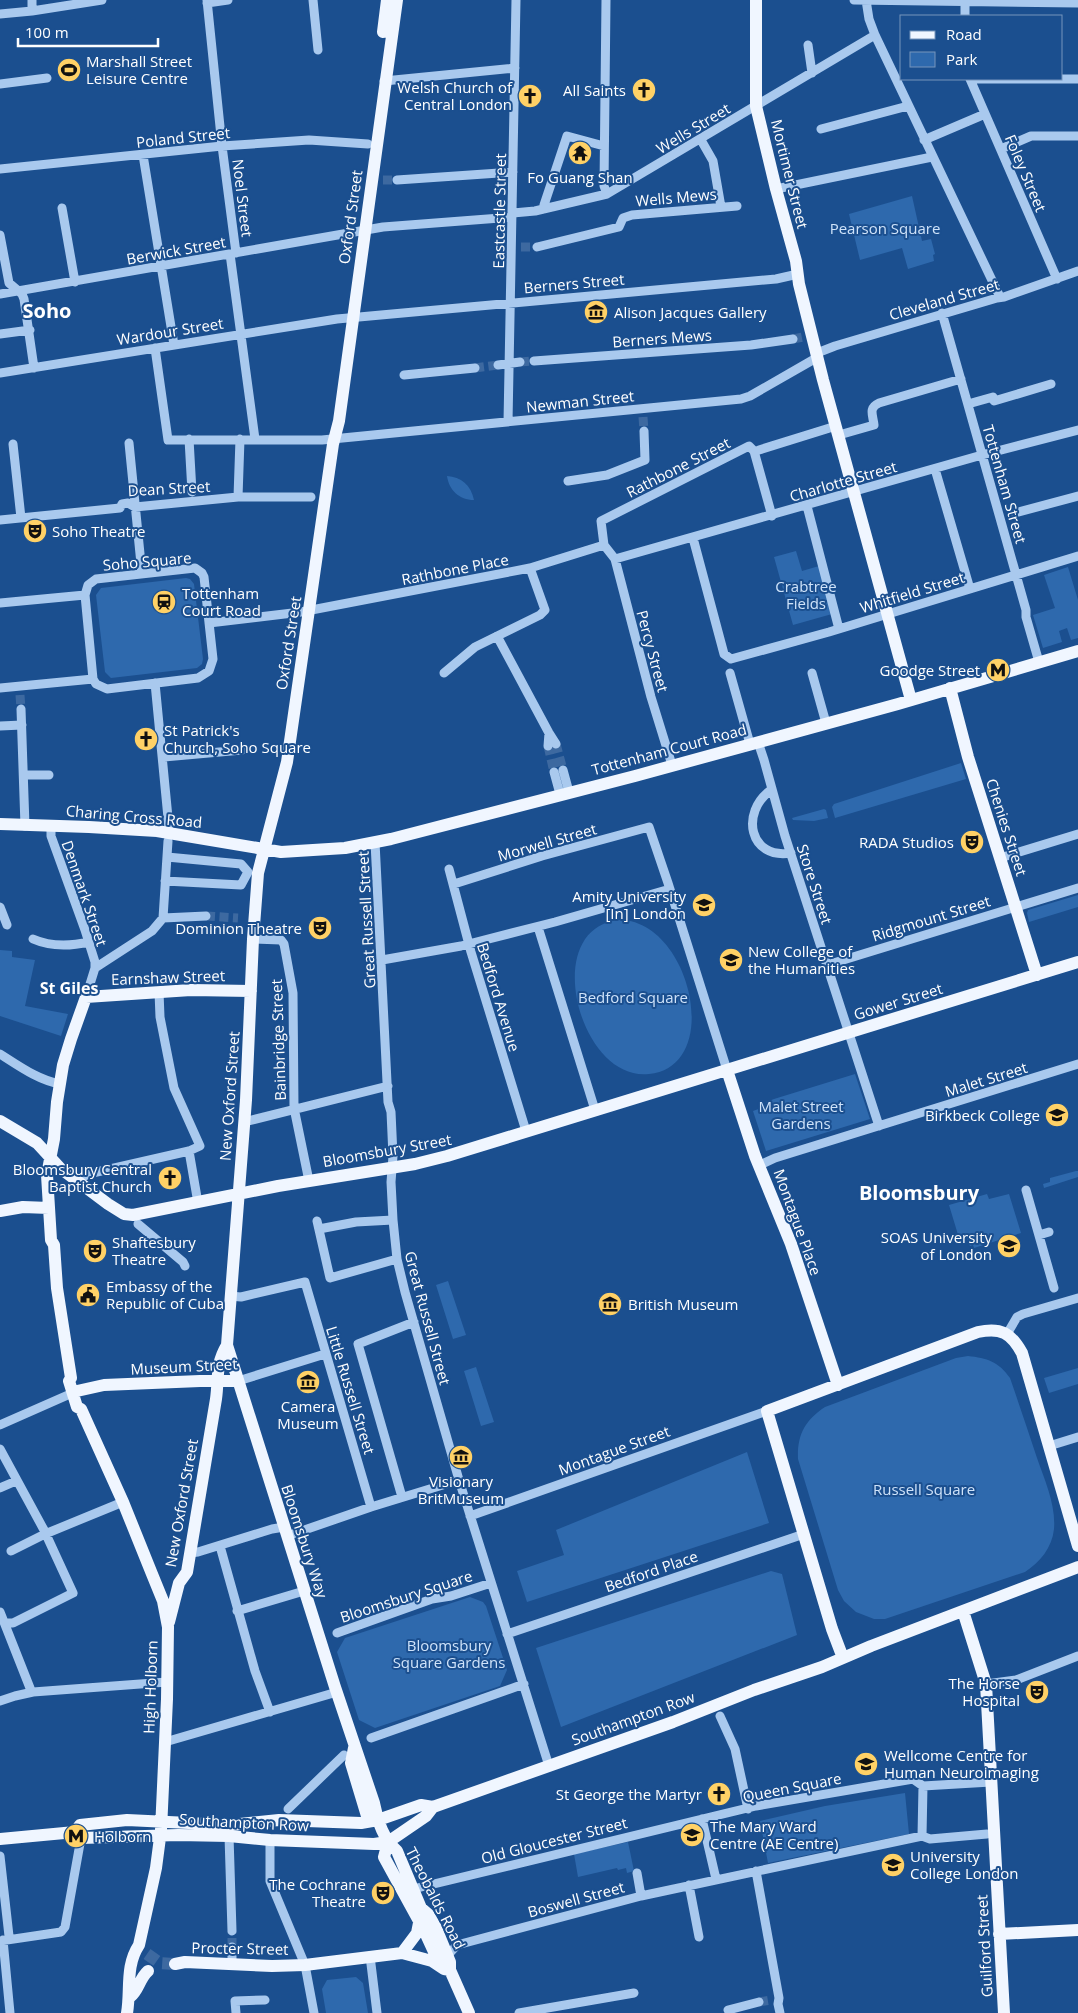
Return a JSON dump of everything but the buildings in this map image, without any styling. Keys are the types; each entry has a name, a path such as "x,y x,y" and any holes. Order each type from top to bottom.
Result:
{"main road":[{"name":"Oxford Street","path":"264,850 287,762 305,612 334,438 330,432 361,231 368,144 387,0"},
{"name":"Oxford Street","path":"361,231 377,180 384,81 397,0"},
{"name":"Mortimer Street","path":"756,0 756,106 798,274 808,336 817,355"},
{"path":"817,355 911,700"},
{"name":"Tottenham Court Road","path":"264,850 292,853 346,848 375,842 754,743 911,700 1078,651"},
{"name":"Chenies Street","path":"950,688 968,757 1037,975"},
{"name":"Charing Cross Road","path":"0,824 157,831 223,841 264,850"},
{"name":"New Oxford Street","path":"168,1627 179,1583 187,1572 216,1399 216,1372 220,1356 226,1345 244,1122 258,873 264,850"},
{"name":"Gower Street","path":"727,1070 1078,962"},
{"name":"Earnshaw Street","path":"86,997 159,992 251,991"},
{"path":"75,1392 74,1380 71,1378 57,1288 54,1245 51,1240 56,1176 50,1158 60,1084 70,1039 86,997"},
{"path":"595,1110 727,1070"},
{"name":"Montague Place","path":"727,1070 755,1156 791,1244 838,1385"},
{"name":"Bloomsbury Street","path":"0,1122 34,1141 42,1147 50,1158 77,1181 108,1204 128,1215 393,1167 454,1154 595,1110"},
{"path":"0,1211 24,1207 54,1207"},
{"path":"1078,1546 1022,1353 1016,1342 1007,1334 995,1330 978,1332 767,1411 832,1628 843,1658 1078,1567"},
{"name":"Bloomsbury Way","path":"226,1345 378,1820"},
{"name":"Museum Street","path":"75,1392 104,1385 238,1381"},
{"name":"High Holborn","path":"75,1392 81,1405 80,1409 123,1502 163,1601 168,1627 161,1829 143,1949 133,1954 130,1964 128,1990 130,1997 127,2013"},
{"path":"152,1574 156,1580 165,1584 173,1585 179,1583"},
{"name":"Guilford Street","path":"963,1611 986,1684 1004,2013"},
{"name":"Southampton Row","path":"161,1829 270,1840 364,1844 388,1842 426,1816 433,1808 673,1722 843,1658"},
{"name":"Southampton Row","path":"161,1829 279,1820 360,1823 378,1820 422,1805 433,1808"},
{"path":"0,1839 78,1835 80,1825 127,1820 161,1829"},
{"name":"Theobalds Road","path":"378,1820 388,1842 396,1852 421,1908 428,1914 446,1964 469,2013"},
{"path":"388,1842 384,1857 420,1924 446,1964"},
{"path":"421,1908 420,1924 417,1932 402,1953 446,1964"},
{"path":"999,1934 1078,1930"},
{"name":"Procter Street","path":"175,1964 185,1962 259,1967 305,1965 402,1953"},
{"path":"130,1997 136,1993 142,1977 148,1971"}],"street":[{"path":"32,0 32,11"},
{"path":"0,14 102,0"},
{"path":"207,1 228,0"},
{"path":"313,0 318,50"},
{"name":"Eastcastle Street","path":"508,422 511,304 516,247 512,215 516,0"},
{"path":"606,0 604,186 607,194"},
{"path":"854,0 1078,3"},
{"path":"866,0 869,19 875,36 1000,297"},
{"name":"Noel Street","path":"207,1 233,254 255,435"},
{"path":"965,1 965,15"},
{"name":"Wells Street","path":"361,231 383,227 512,215 544,210 607,194 875,36"},
{"path":"808,45 812,73"},
{"path":"384,81 515,68"},
{"path":"0,84 47,78"},
{"path":"1063,79 1078,79"},
{"name":"Foley Street","path":"970,80 1057,279"},
{"path":"821,129 908,106"},
{"path":"924,140 985,114"},
{"path":"544,210 567,136 604,146"},
{"path":"1001,150 1031,136 1078,136"},
{"name":"Poland Street","path":"0,169 222,146 308,140 368,144"},
{"path":"701,140 713,161 721,207"},
{"path":"143,154 174,345"},
{"path":"776,189 932,157"},
{"path":"396,180 513,172"},
{"name":"Wells Mews","path":"537,247 619,227 623,218 632,214 737,206"},
{"path":"62,208 75,282"},
{"name":"Berwick Street","path":"0,294 361,231"},
{"path":"0,235 9,284 24,299 34,368"},
{"name":"Cleveland Street","path":"817,355 835,346 1000,297 1078,271"},
{"name":"Berners Street","path":"349,318 788,278 798,274"},
{"name":"Tottenham Street","path":"942,313 982,455 1008,515 1016,575 1039,662"},
{"name":"Wardour Street","path":"0,373 242,333 349,318"},
{"path":"0,334 30,330"},
{"name":"Berners Mews","path":"534,361 751,345 793,339"},
{"name":"Newman Street","path":"156,348 168,440 240,439 255,435 315,440 508,422 642,413 746,398 817,355"},
{"path":"498,365 520,362"},
{"path":"404,375 475,368"},
{"path":"759,450 838,431 873,426 871,408 879,403 961,379"},
{"path":"968,404 993,397 994,401 1051,384"},
{"name":"Charlotte Street","path":"615,559 772,516 935,468 1078,430"},
{"path":"568,481 607,474 645,460 644,432"},
{"path":"189,439 192,492"},
{"path":"238,497 240,439"},
{"path":"129,443 142,574"},
{"path":"13,444 21,518"},
{"name":"Rathbone Street","path":"604,546 601,521 749,446 754,451 772,516"},
{"path":"935,468 970,589"},
{"name":"Dean Street","path":"0,520 120,508 122,504 128,503 135,507 238,497 311,496"},
{"path":"1008,515 1078,496"},
{"path":"806,506 839,629"},
{"name":"Whitfield Street","path":"693,538 726,655 731,659 839,629 1078,556"},
{"name":"Rathbone Place","path":"209,623 305,612 530,568 604,546"},
{"name":"Percy Street","path":"604,546 615,559 646,678 672,765"},
{"name":"Soho Square","path":"85,595 88,585 96,579 191,568 199,570 204,577 213,659 209,671 198,678 107,688 96,684 93,679"},
{"path":"444,673 475,646 540,615 545,610 530,568"},
{"path":"0,604 85,595 93,679 20,690 0,688"},
{"path":"497,636 549,733 552,745"},
{"path":"812,673 826,723"},
{"name":"Store Street","path":"730,674 754,743 764,760 771,790 791,854 880,1126"},
{"path":"155,683 164,757 169,828"},
{"path":"21,709 25,826"},
{"path":"0,726 22,725"},
{"path":"164,757 242,750"},
{"path":"559,771 565,793"},
{"path":"24,772 49,775"},
{"path":"771,790 763,796 756,806 752,822 754,832 759,843 771,852 781,855 791,854"},
{"name":"Denmark Street","path":"51,826 51,836 89,942 95,968"},
{"name":"Morwell Street","path":"454,884 542,856 649,827 672,894"},
{"path":"1000,858 1078,834"},
{"path":"86,997 95,968 152,931 163,918 168,841"},
{"name":"Great Russell Street","path":"375,842 393,1167 391,1182 397,1259 458,1480 491,1582"},
{"path":"165,881 242,885 248,872 241,864 167,857"},
{"name":"Bedford Avenue","path":"449,869 468,943 526,1131"},
{"name":"Ridgmount Street","path":"827,965 1078,888"},
{"path":"382,960 461,946 672,894 727,1070"},
{"path":"0,907 7,926"},
{"path":"163,918 206,916"},
{"path":"538,927 595,1110"},
{"path":"34,939 53,945 78,945 89,942"},
{"name":"Bainbridge Street","path":"253,939 281,940 284,944 293,993 294,1108"},
{"path":"77,1181 88,1174 189,1151 200,1146 174,1088 160,1017 159,992"},
{"path":"0,1054 50,1082 60,1084"},
{"name":"Malet Street","path":"760,1165 775,1158 1078,1064"},
{"path":"244,1122 388,1086"},
{"path":"294,1108 309,1181"},
{"path":"189,1151 198,1203"},
{"path":"1026,1190 1054,1288"},
{"path":"394,1220 318,1225 330,1278 397,1259"},
{"path":"138,1224 183,1262 185,1266"},
{"path":"1038,1235 1049,1232"},
{"path":"1042,1248 1053,1245"},
{"name":"Little Russell Street","path":"230,1296 241,1297 304,1282 371,1507"},
{"path":"1007,1334 1017,1317 1078,1298"},
{"path":"402,1498 358,1344 414,1322"},
{"name":"Museum Street","path":"238,1381 325,1354"},
{"path":"0,1425 75,1392"},
{"name":"Montague Street","path":"470,1516 767,1411"},
{"path":"1048,1446 1078,1437"},
{"path":"0,1449 45,1534 73,1593 12,1623 6,1622"},
{"path":"2,1487 16,1480"},
{"path":"190,1553 220,1546 272,1529 285,1531 458,1480"},
{"path":"10,1551 45,1534 123,1502"},
{"name":"Bedford Place","path":"507,1634 804,1534"},
{"path":"220,1546 255,1672 270,1712"},
{"name":"Bloomsbury Square","path":"337,1633 432,1599 451,1596 491,1582 549,1766"},
{"path":"237,1611 304,1591"},
{"path":"0,1612 6,1622 30,1688"},
{"path":"986,1684 1016,1680 1078,1656"},
{"path":"0,1701 33,1692 167,1682"},
{"path":"371,1738 524,1684"},
{"path":"165,1742 336,1692"},
{"path":"720,1716 735,1749 748,1809"},
{"path":"288,1809 344,1755"},
{"name":"Queen Square","path":"702,1819 904,1780 913,1779 923,1786 991,1782"},
{"path":"922,1836 923,1786"},
{"path":"702,1819 716,1879 922,1836 930,1840 987,1834"},
{"name":"Old Gloucester Street","path":"413,1889 702,1819"},
{"path":"4,1939 61,1932 66,1927 78,1835"},
{"path":"229,1836 232,1931"},
{"path":"270,1840 270,1881 305,1965 314,2013"},
{"path":"0,1856 10,2013"},
{"path":"756,1871 775,1999 780,2013"},
{"path":"636,1872 641,1896"},
{"name":"Boswell Street","path":"446,1964 457,1945 641,1896 716,1879"},
{"path":"689,1885 700,1937"},
{"path":"232,1947 232,1965"},
{"path":"370,1956 377,2013"},
{"path":"519,2013 634,1993"},
{"path":"236,2013 235,2001 265,2000"},
{"path":"728,2010 759,2002"}],"green space":[{"name":"Pearson Square","path":"912,196 922,241 931,239 935,254 933,255 934,261 908,269 902,248 860,260 849,214"},
{"path":"447,476 457,478 465,483 474,500 459,496 452,490"},
{"name":"Crabtree Fields","path":"796,551 802,571 819,566 832,614 793,625 774,557"},
{"path":"1068,567 1078,600 1078,638 1071,640 1067,628 1059,631 1062,642 1043,648 1033,615 1055,608 1044,575"},
{"path":"190,579 194,584 202,664 197,668 111,678 105,672 96,595 101,588"},
{"path":"961,763 966,779 835,818 832,807 834,804"},
{"path":"824,809 828,818 814,821 793,820 792,818"},
{"path":"1078,895 1078,907 1029,922 1028,910"},
{"name":"Bedford Square","path":"619,920 644,926 664,943 680,966 689,994 692,1021 686,1046 672,1065 649,1074 624,1070 604,1054 588,1031 578,1003 575,974 580,949 594,929"},
{"path":"0,950 12,951 12,957 35,960 25,1006 68,1014 61,1036 0,1016"},
{"name":"Malet Street Gardens","path":"855,1074 870,1119 766,1151 753,1111 767,1106 766,1102 774,1099"},
{"path":"1078,1171 1078,1177 1044,1188 1043,1184 1050,1182 1050,1178"},
{"path":"987,1194 989,1199 1009,1194 1021,1233 974,1248 973,1245 970,1246 966,1236 959,1238 949,1205"},
{"path":"448,1281 466,1335 453,1339 436,1285"},
{"name":"Russell Square","path":"968,1356 992,1362 1010,1378 1052,1502 1054,1529 1051,1542 1036,1564 1025,1572 885,1619 874,1619 856,1612 844,1601 838,1590 798,1459 801,1435 812,1417 825,1407 956,1358"},
{"path":"476,1367 494,1422 481,1426 464,1371"},
{"path":"1078,1368 1078,1384 1049,1393 1044,1378"},
{"path":"747,1452 769,1523 527,1602 517,1571 564,1555 556,1530"},
{"path":"771,1571 782,1574 797,1635 561,1727 536,1648"},
{"name":"Bloomsbury Square Gardens","path":"470,1597 483,1602 486,1606 507,1670 500,1686 375,1728 359,1720 337,1652 345,1638"},
{"path":"905,1793 909,1834 768,1863 760,1821 825,1806"},
{"path":"628,1842 634,1871 627,1873 626,1868 618,1870 617,1868 578,1877 574,1854"},
{"path":"356,1977 363,1983 368,2013 326,2013 322,1989 327,1980"}],"tunnel":[{"path":"383,180 397,180"},
{"path":"521,247 537,247"},
{"path":"793,339 803,337"},
{"path":"520,362 534,361"},
{"path":"475,368 498,365"},
{"path":"643,417 644,431"},
{"path":"20,695 21,709"},
{"path":"556,744 563,770"},
{"path":"548,746 554,772"},
{"path":"206,916 238,918"},
{"path":"232,1931 232,1947"},
{"path":"147,1954 160,1963 175,1964"},
{"path":"759,2002 771,2000"}],"place":[{"name":"Marshall Street Leisure Centre","path":"69,70"},
{"name":"All Saints","path":"644,90"},
{"name":"Welsh Church of Central London","path":"530,96"},
{"name":"Fo Guang Shan","path":"580,153"},
{"name":"Alison Jacques Gallery","path":"596,312"},
{"name":"Soho Theatre","path":"35,531"},
{"name":"Tottenham Court Road","path":"164,602"},
{"name":"Goodge Street","path":"998,670"},
{"name":"St Patrick's Church, Soho Square","path":"146,739"},
{"name":"RADA Studios","path":"972,842"},
{"name":"Amity University [In] London","path":"704,905"},
{"name":"Dominion Theatre","path":"320,928"},
{"name":"New College of the Humanities","path":"731,960"},
{"name":"Birkbeck College","path":"1057,1115"},
{"name":"Bloomsbury Central Baptist Church","path":"170,1178"},
{"name":"SOAS University of London","path":"1009,1246"},
{"name":"Shaftesbury Theatre","path":"95,1251"},
{"name":"Embassy of the Republic of Cuba","path":"88,1295"},
{"name":"British Museum","path":"610,1304"},
{"name":"Camera Museum","path":"308,1382"},
{"name":"Visionary BritMuseum","path":"461,1457"},
{"name":"The Horse Hospital","path":"1037,1692"},
{"name":"Wellcome Centre for Human Neuroimaging","path":"866,1764"},
{"name":"St George the Martyr","path":"719,1794"},
{"name":"The Mary Ward Centre (AE Centre)","path":"692,1835"},
{"name":"Holborn","path":"76,1836"},
{"name":"University College London","path":"893,1865"},
{"name":"The Cochrane Theatre","path":"383,1893"}],"district":[{"name":"Soho","path":"47,310"},
{"name":"St Giles","path":"69,988"},
{"name":"Bloomsbury","path":"919,1192"}]}
